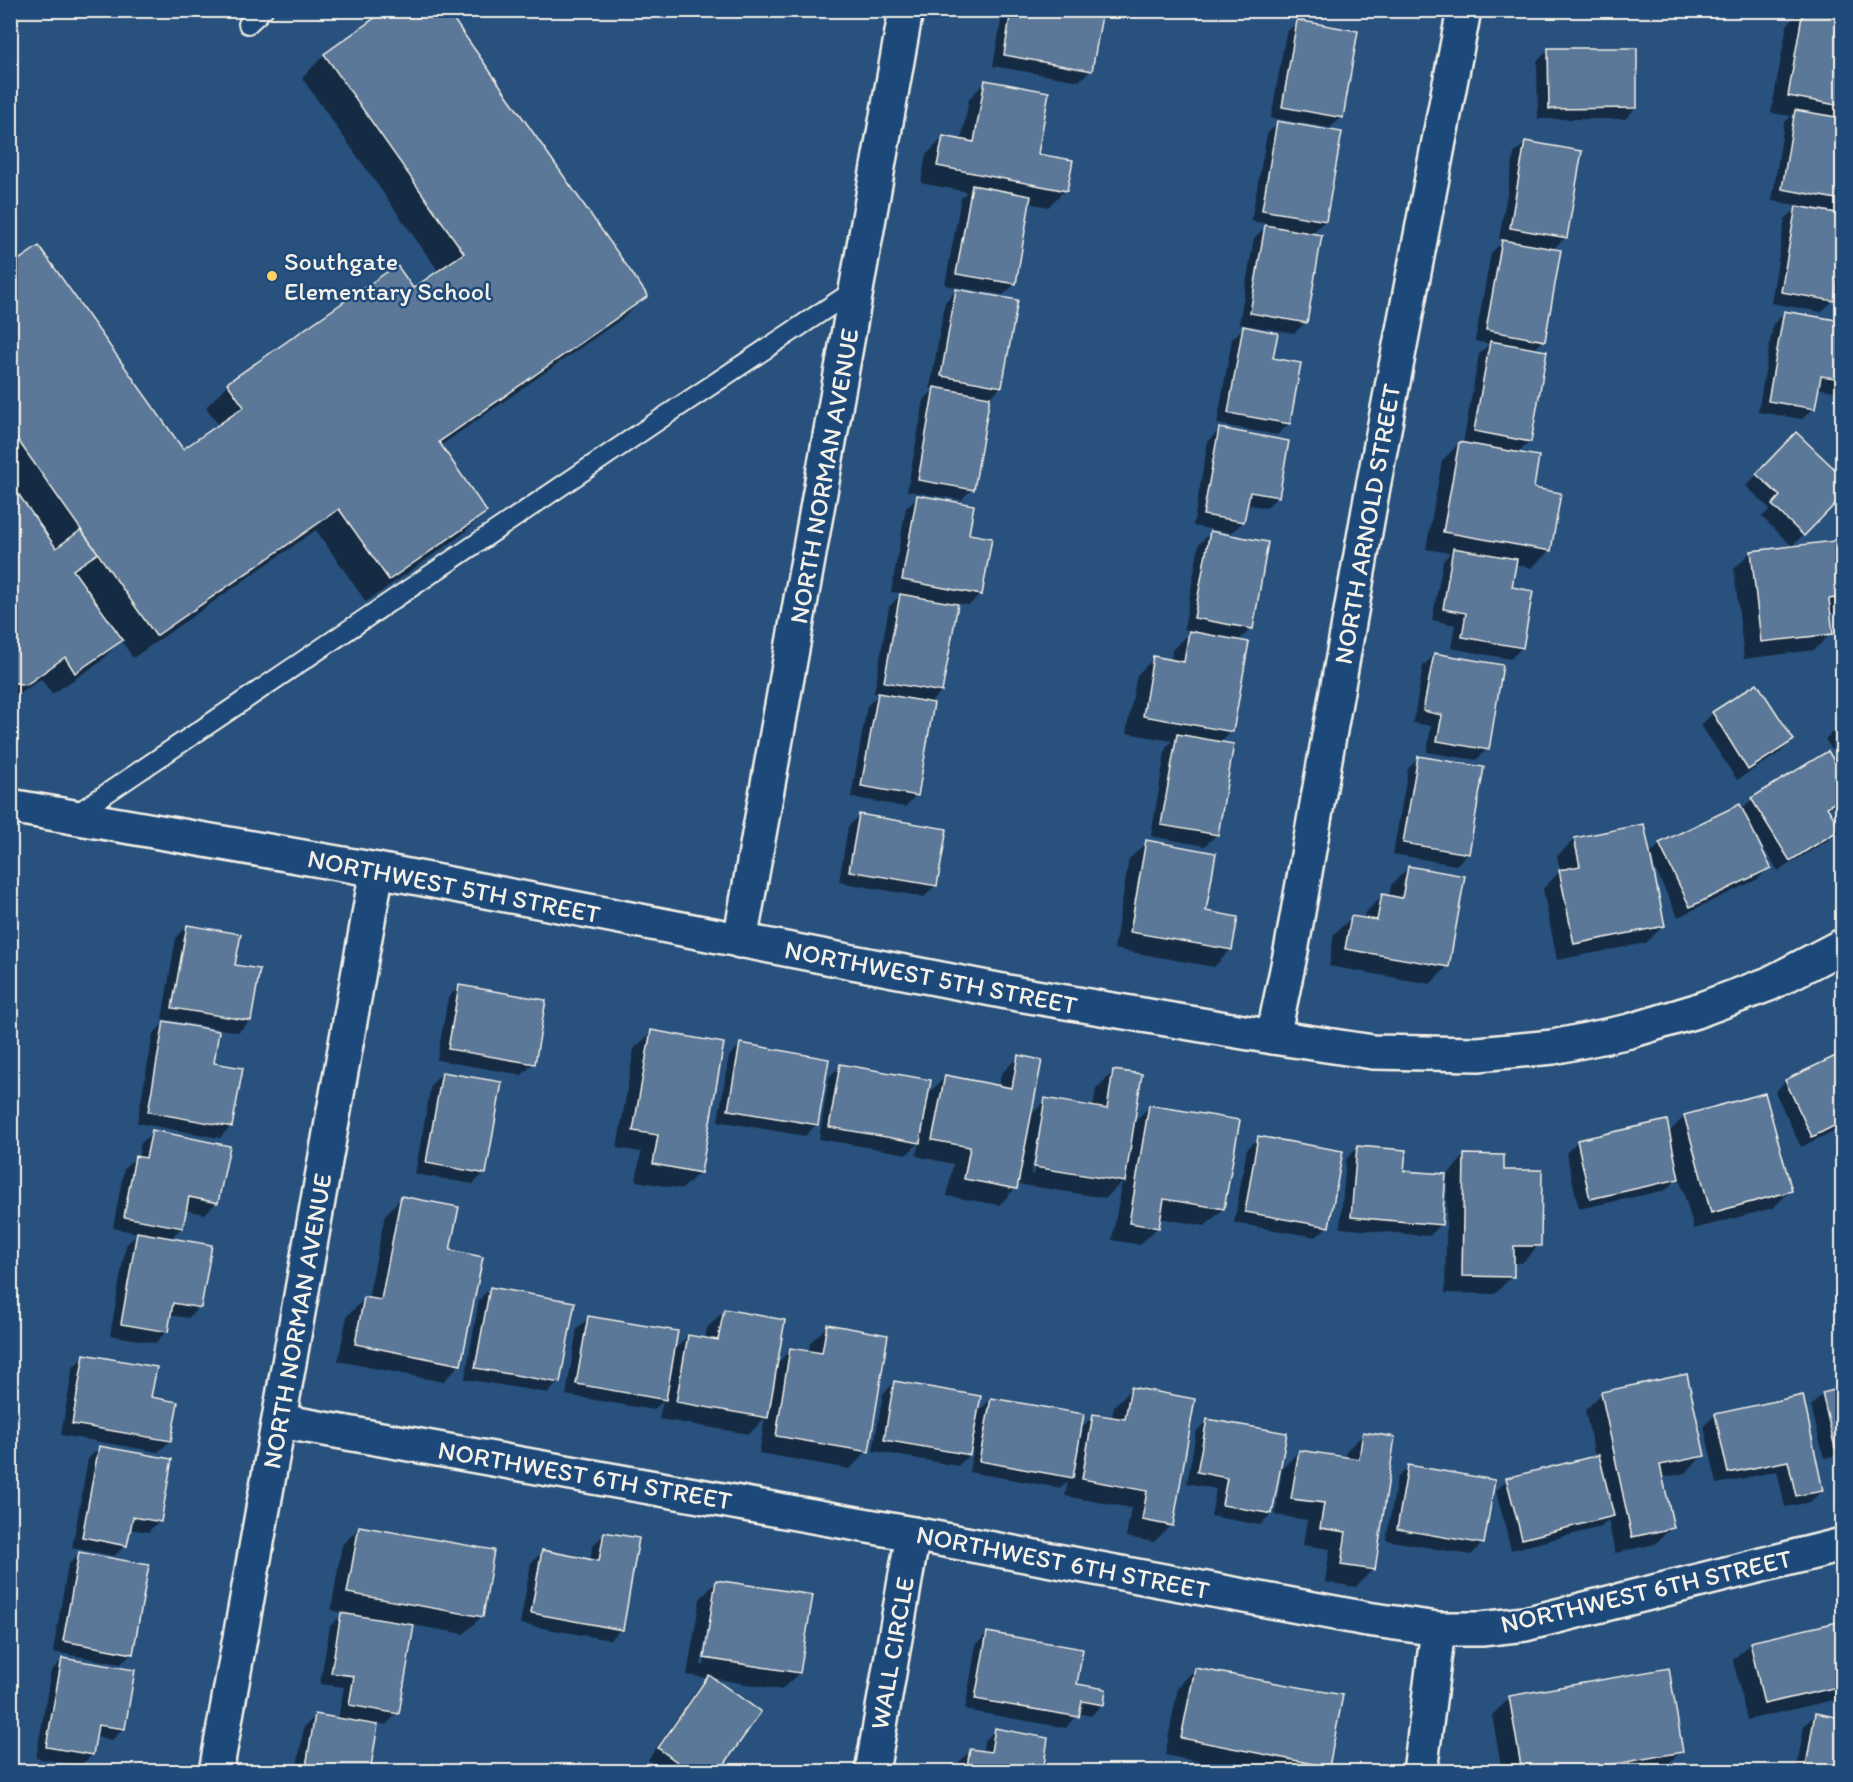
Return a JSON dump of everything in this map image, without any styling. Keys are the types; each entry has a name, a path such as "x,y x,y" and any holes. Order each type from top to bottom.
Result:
{"street":[{"name":"NORTH NORMAN AVENUE","path":"740,941 906,10"},
{"name":"NORTH ARNOLD STREET","path":"1274,1037 1373,487 1464,10"},
{"name":"NORTHWEST 5TH STREET","path":"10,806 377,870 1018,994 1373,1052 1478,1054 1553,1047 1630,1031 1696,1011 1769,984 1842,946"},
{"name":"NORTH NORMAN AVENUE","path":"216,1772 377,870"},
{"name":"NORTHWEST 6TH STREET","path":"280,1421 1438,1629 1481,1629 1525,1624 1842,1545"},
{"name":"WALL CIRCLE","path":"872,1772 913,1534"},
{"path":"1420,1772 1438,1629"}],"lane":[{"path":"248,24 263,10"},
{"path":"71,817 857,288"}],"building":[{"path":"386,10 447,10 648,296 439,442 487,512 389,580 339,509 156,636 10,429 10,266 39,246 183,449 244,407 227,383 397,265 413,288 464,253 324,54"},
{"path":"1011,10 1103,10 1092,71 1004,55"},
{"path":"1803,10 1842,13 1842,106 1788,96"},
{"path":"1297,20 1358,31 1343,118 1282,107"},
{"path":"1548,48 1637,48 1637,108 1549,109"},
{"path":"985,80 1049,92 1038,154 1073,160 1067,191 937,166 943,136 974,142"},
{"path":"1795,110 1842,118 1842,200 1782,189"},
{"path":"1277,121 1342,132 1326,221 1262,210"},
{"path":"1525,141 1582,151 1567,238 1510,228"},
{"path":"972,185 1031,196 1016,284 956,274"},
{"path":"1796,206 1842,214 1842,273 1839,273 1834,301 1781,292"},
{"path":"1265,225 1322,235 1307,323 1250,313"},
{"path":"1502,240 1561,250 1545,341 1486,330"},
{"path":"956,289 1018,300 1002,387 941,376"},
{"path":"1784,311 1842,321 1842,379 1821,376 1815,409 1768,401"},
{"path":"1243,326 1278,333 1273,358 1301,363 1290,424 1228,413"},
{"path":"1490,341 1547,351 1531,442 1474,431"},
{"path":"934,387 990,397 974,490 918,480"},
{"path":"1219,428 1289,441 1279,497 1250,492 1244,522 1203,515"},
{"path":"1796,432 1842,476 1842,497 1804,536 1772,505 1780,496 1756,474"},
{"path":"1459,442 1539,456 1534,488 1561,493 1551,551 1443,532"},
{"path":"10,482 56,548 81,530 98,553 73,570 123,640 75,673 65,657 26,685 10,682"},
{"path":"917,495 974,505 969,534 992,538 982,595 902,580"},
{"path":"1210,531 1268,542 1253,629 1194,618"},
{"path":"1842,540 1842,597 1829,599 1833,634 1761,642 1751,551"},
{"path":"1453,548 1517,559 1512,587 1533,591 1523,648 1462,637 1466,613 1443,609"},
{"path":"900,594 958,604 942,692 884,682"},
{"path":"1189,631 1249,642 1233,732 1143,716 1153,656 1184,662"},
{"path":"1434,653 1503,665 1489,750 1437,741 1442,715 1423,711"},
{"path":"1757,683 1794,740 1748,770 1712,712"},
{"path":"878,693 934,703 918,796 861,786"},
{"path":"1177,734 1234,744 1218,835 1161,825"},
{"path":"1828,751 1842,774 1842,798 1827,807 1841,829 1790,861 1751,798"},
{"path":"1418,756 1484,767 1469,854 1403,843"},
{"path":"1740,804 1771,868 1690,907 1659,843"},
{"path":"859,814 947,829 937,886 849,871"},
{"path":"1644,824 1665,926 1574,944 1559,870 1580,866 1574,838"},
{"path":"1146,840 1216,853 1206,911 1238,917 1232,950 1130,932"},
{"path":"1408,866 1465,876 1449,967 1345,949 1351,916 1377,920 1382,894 1402,898"},
{"path":"187,925 241,934 235,965 260,969 251,1021 172,1008"},
{"path":"459,985 546,1000 535,1064 448,1049"},
{"path":"164,1021 219,1031 214,1063 243,1068 232,1127 148,1112"},
{"path":"651,1030 724,1043 701,1173 653,1164 658,1135 633,1131"},
{"path":"740,1043 829,1059 818,1125 728,1110"},
{"path":"1842,1053 1842,1122 1812,1137 1785,1080"},
{"path":"1018,1055 1042,1060 1017,1189 964,1179 970,1147 932,1140 945,1075 1012,1088"},
{"path":"840,1064 931,1080 920,1143 829,1127"},
{"path":"1113,1070 1142,1074 1125,1182 1034,1167 1045,1098 1107,1109"},
{"path":"442,1072 502,1082 486,1174 426,1163"},
{"path":"1765,1093 1792,1191 1711,1213 1684,1115"},
{"path":"1149,1105 1240,1120 1224,1209 1164,1199 1159,1228 1129,1223"},
{"path":"1667,1120 1679,1179 1590,1199 1577,1140"},
{"path":"152,1130 230,1146 218,1203 189,1197 183,1228 124,1217 135,1156 146,1158"},
{"path":"1258,1136 1343,1151 1329,1227 1245,1212"},
{"path":"1357,1146 1406,1150 1404,1171 1446,1174 1442,1225 1351,1217"},
{"path":"1464,1154 1504,1155 1504,1170 1542,1170 1541,1246 1514,1246 1514,1277 1462,1276"},
{"path":"401,1196 459,1207 450,1250 483,1257 461,1365 355,1344 364,1297 381,1300"},
{"path":"137,1232 212,1245 201,1308 173,1303 168,1332 121,1324"},
{"path":"490,1287 575,1302 560,1383 475,1368"},
{"path":"724,1309 785,1320 768,1418 676,1402 688,1335 718,1340"},
{"path":"588,1316 678,1331 666,1400 576,1384"},
{"path":"827,1324 888,1335 869,1452 776,1436 790,1348 822,1353"},
{"path":"84,1354 157,1367 151,1397 178,1402 171,1441 72,1424"},
{"path":"1687,1374 1705,1456 1660,1465 1674,1528 1632,1537 1601,1392"},
{"path":"894,1381 981,1396 970,1455 884,1440"},
{"path":"1131,1387 1195,1399 1173,1526 1142,1520 1147,1491 1082,1479 1093,1414 1125,1419"},
{"path":"1842,1388 1842,1446 1835,1448 1822,1393"},
{"path":"1803,1395 1823,1491 1796,1496 1788,1461 1728,1473 1715,1414"},
{"path":"991,1398 1084,1414 1073,1478 979,1461"},
{"path":"1207,1419 1287,1433 1272,1514 1222,1505 1227,1478 1197,1472"},
{"path":"1363,1432 1395,1437 1375,1570 1341,1565 1346,1532 1320,1528 1324,1503 1291,1499 1299,1450 1359,1459"},
{"path":"99,1446 172,1459 161,1522 133,1517 127,1546 82,1537"},
{"path":"1599,1455 1614,1516 1522,1539 1506,1478"},
{"path":"1408,1465 1495,1480 1484,1544 1397,1529"},
{"path":"359,1526 494,1550 483,1617 347,1593"},
{"path":"604,1532 639,1538 623,1630 531,1613 542,1550 599,1561"},
{"path":"79,1552 149,1565 133,1654 63,1641"},
{"path":"716,1580 813,1595 800,1673 704,1658"},
{"path":"341,1613 414,1625 399,1714 349,1705 354,1676 331,1673"},
{"path":"1842,1621 1842,1686 1764,1704 1750,1642"},
{"path":"987,1632 1083,1649 1077,1684 1106,1689 1104,1705 1082,1701 1079,1717 975,1699"},
{"path":"62,1658 135,1670 125,1729 98,1725 93,1755 46,1747"},
{"path":"1195,1668 1343,1695 1329,1767 1181,1738"},
{"path":"1669,1668 1683,1752 1570,1772 1522,1772 1509,1696"},
{"path":"709,1675 761,1712 719,1772 691,1772 658,1748"},
{"path":"1815,1713 1842,1718 1842,1772 1805,1772"},
{"path":"315,1714 378,1725 370,1772 305,1772"},
{"path":"995,1728 1048,1738 1043,1772 966,1772 970,1749 991,1752"}],"place":[{"name":"Southgate Elementary School","path":"272,276"}]}
